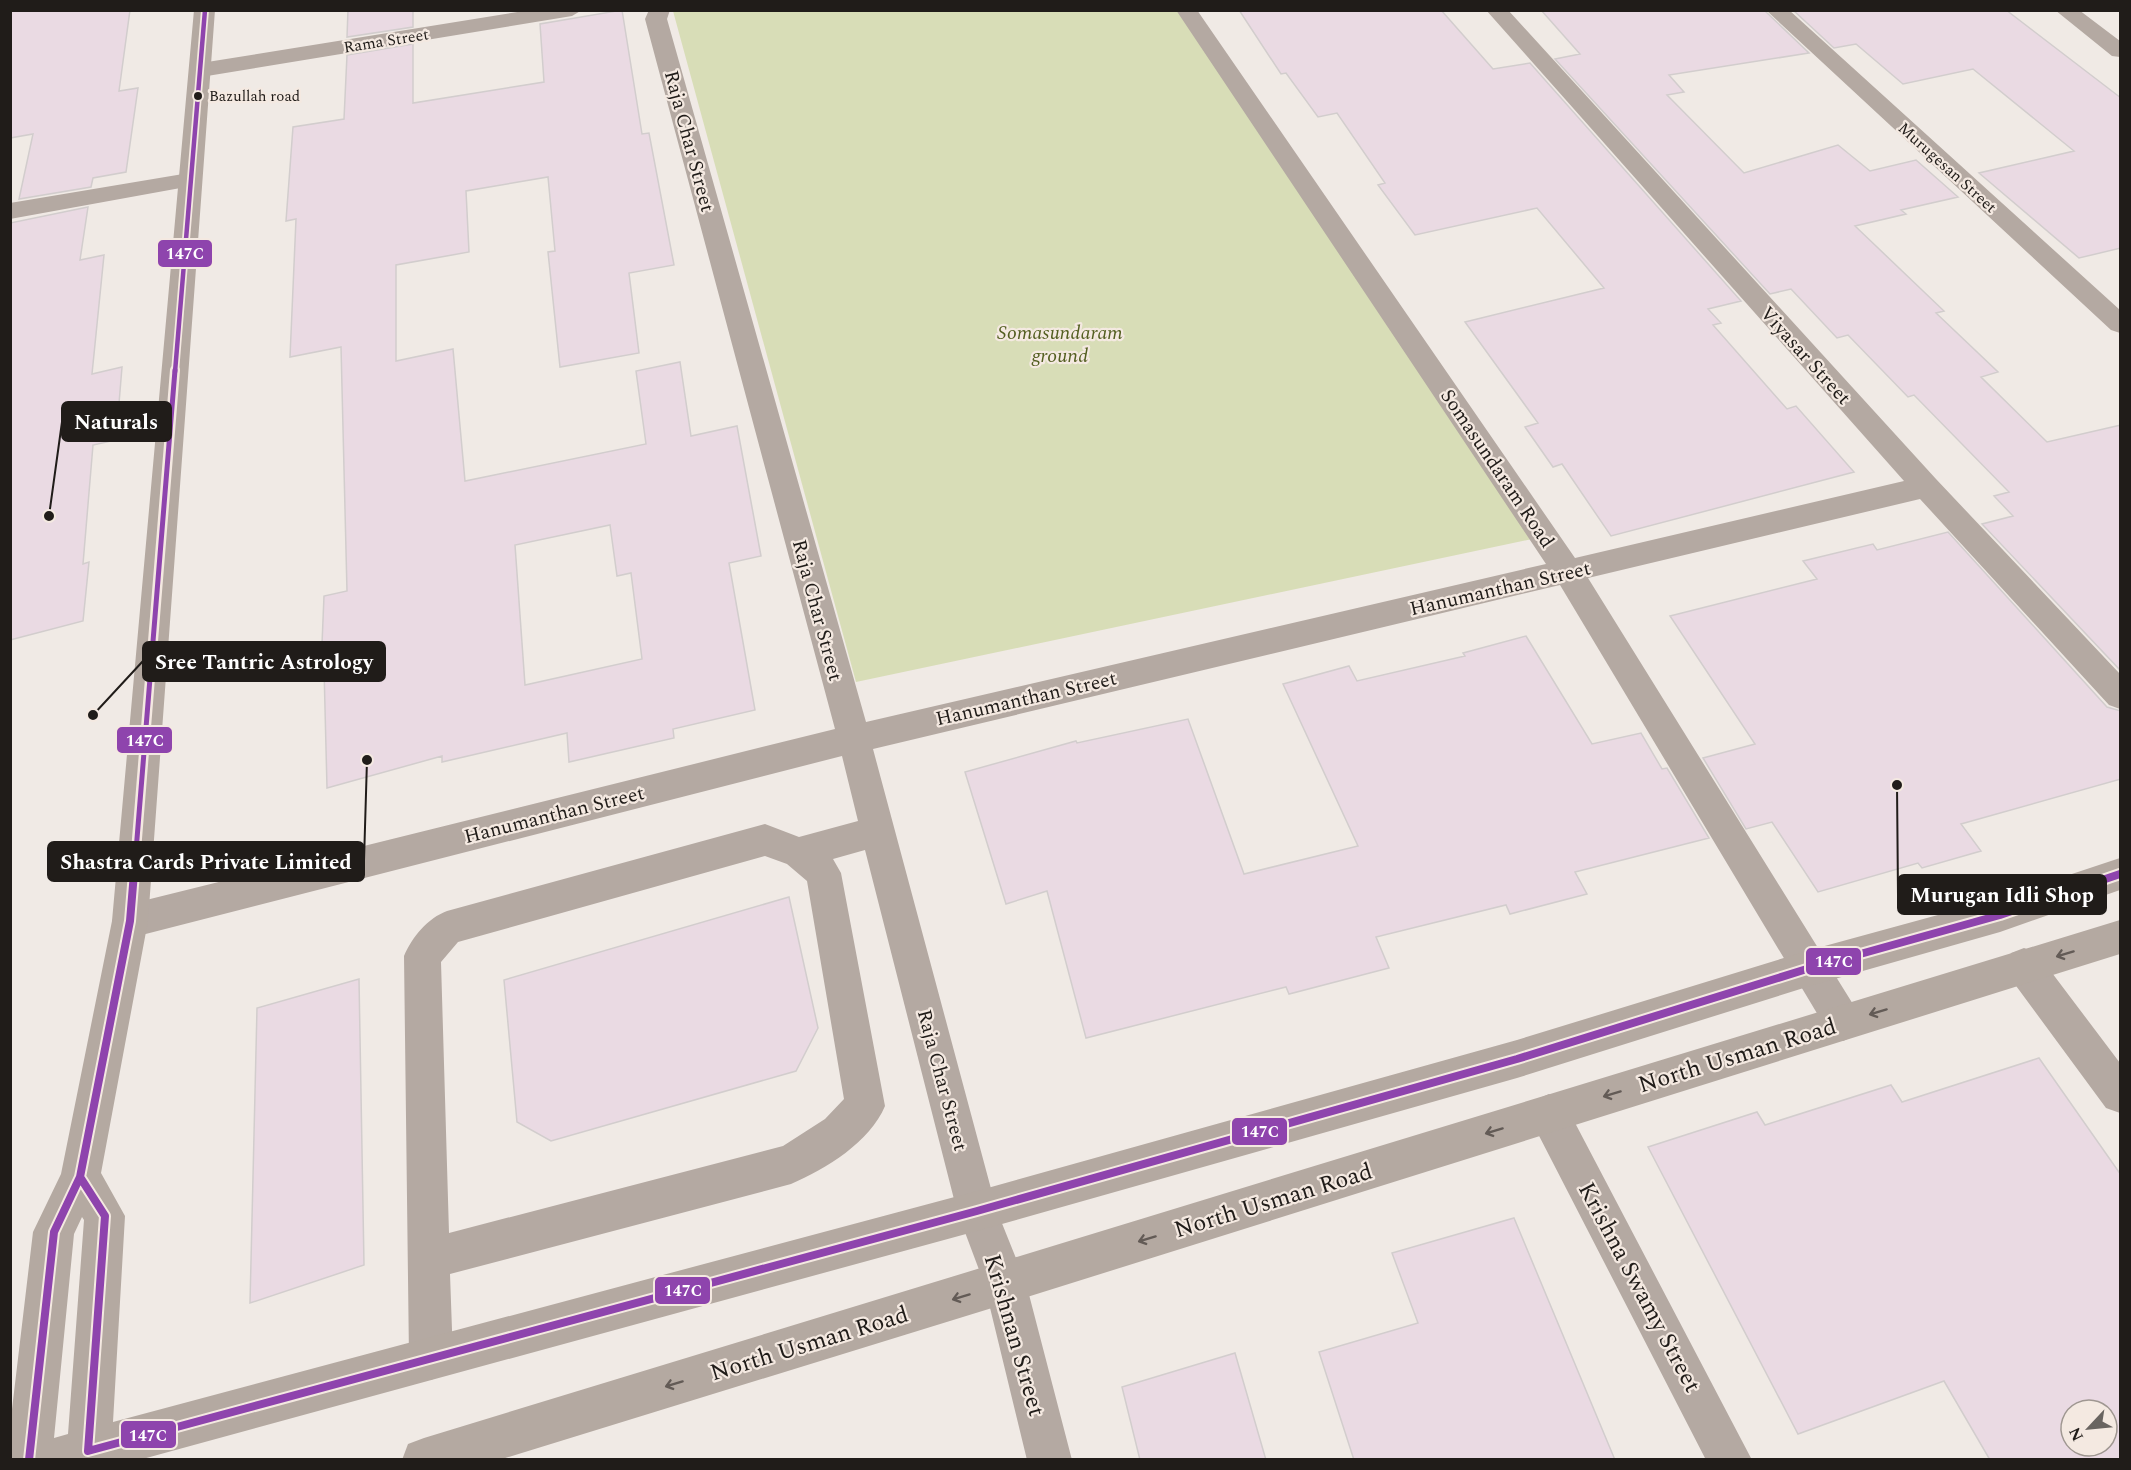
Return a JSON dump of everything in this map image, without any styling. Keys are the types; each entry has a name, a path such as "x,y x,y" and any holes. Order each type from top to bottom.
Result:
{"main road":[{"path":"29,1460 54,1233 81,1177 130,921 189,180 206,10"},
{"path":"81,1177 105,1216 77,1457 431,1358 977,1211 1516,1059 1810,968 2000,915 2121,874"},
{"name":"North Usman Road","path":"424,1460 1005,1283 2121,937"}],"street":[{"name":"Rama Street","path":"201,70 572,10"},
{"name":"Raja Char Street","path":"660,10 656,19 854,739 977,1211"},
{"name":"Somasundaram Road","path":"1186,10 1568,572 1843,1023"},
{"name":"Viyasar Street","path":"1496,10 1926,488 2121,695"},
{"name":"Murugesan Street","path":"1776,10 2121,324"},
{"path":"2065,10 2121,51"},
{"path":"10,211 189,180"},
{"name":"Hanumanthan Street","path":"130,921 854,739 1926,488"},
{"path":"799,853 877,831"},
{"path":"429,1259 791,1164 839,1133 865,1106 823,873 799,853 765,840 447,928 423,956 429,1259 431,1358"},
{"path":"2024,966 2121,1094"},
{"name":"Krishna Swamy Street","path":"1550,1114 1730,1460"},
{"name":"Krishnan Street","path":"977,1211 1005,1283 1050,1460"}],"green space":[{"name":"Somasundaram ground","path":"673,11 1181,11 1537,538 856,682"}],"building":[{"path":"10,10 130,10 119,91 138,88 126,172 93,178 91,187 19,199 33,134 10,138"},
{"path":"348,10 413,10 413,27 347,37"},
{"path":"622,10 642,134 649,133 674,265 629,273 639,353 560,367 548,252 555,251 548,177 466,191 469,252 396,265 396,361 453,349 465,481 646,444 636,371 680,362 691,436 737,426 761,556 729,563 755,710 673,729 674,738 569,762 567,733 442,762 442,756 327,788 324,668 321,668 324,596 347,591 341,347 290,357 296,219 286,221 293,127 344,119 347,55 413,44 413,103 544,82 540,24","holes":["610,525 617,576 631,573 642,659 525,685 515,545"]},
{"path":"1239,10 1441,10 1493,69 1530,63 1741,301 1708,309 1721,323 1713,325 1787,409 1796,406 1854,472 1611,536 1562,464 1553,467 1525,427 1538,423 1465,322 1604,288 1537,208 1415,235 1378,185 1385,183 1337,113 1318,117 1286,73 1281,74"},
{"path":"1541,10 1764,10 1809,53 1669,75 1684,92 1667,95 1744,173 1838,145 1870,171 1916,160 1958,197 1901,210 1906,214 1855,226 1944,311 1936,313 1998,372 1981,377 2047,442 2121,425 2121,671 1982,524 2013,516 1994,496 2009,492 1914,395 1908,397 1848,335 1837,338 1791,289 1770,294 1555,59 1580,54"},
{"path":"1793,10 2006,10 2121,98 2121,248 2079,258 1979,173 2074,151 1973,69 1903,84 1856,44 1834,48"},
{"path":"88,207 80,260 104,255 92,374 122,367 116,440 93,445 83,564 89,562 83,621 10,640 10,223"},
{"path":"1948,532 2107,707 2121,711 2121,779 1961,824 1981,851 1922,868 1918,863 1818,892 1772,822 1746,829 1703,758 1755,744 1670,616 1817,579 1803,561 1873,544 1877,550"},
{"path":"1526,636 1592,744 1641,733 1662,769 1667,768 1709,838 1575,872 1587,894 1510,914 1506,905 1376,937 1389,968 1289,994 1286,987 1086,1038 1047,891 1006,904 965,772 1076,741 1077,743 1188,719 1244,874 1358,846 1283,684 1349,666 1357,681 1465,656 1463,653"},
{"path":"789,897 818,1028 796,1071 551,1141 517,1122 504,980"},
{"path":"359,979 364,1265 250,1303 257,1008"},
{"path":"2039,1058 2121,1175 2121,1460 1990,1460 1944,1381 1798,1434 1648,1147 1757,1112 1765,1125 1891,1085 1902,1102"},
{"path":"1514,1218 1615,1460 1354,1460 1319,1352 1418,1323 1392,1253"},
{"path":"1235,1353 1266,1460 1140,1460 1122,1387"}],"transit line":[{"name":"147C","path":"29,1460 54,1232 80,1177 130,921 205,10"},
{"name":"147C","path":"80,1177 105,1216 88,1451 977,1211 1517,1059 1810,968 2000,915 2120,874"}],"place":[{"name":"Bazullah road","path":"198,96"},
{"name":"Naturals","path":"49,516"},
{"name":"Sree Tantric Astrology","path":"93,715"},
{"name":"Shastra Cards Private Limited","path":"367,760"},
{"name":"Murugan Idli Shop","path":"1897,785"}]}
